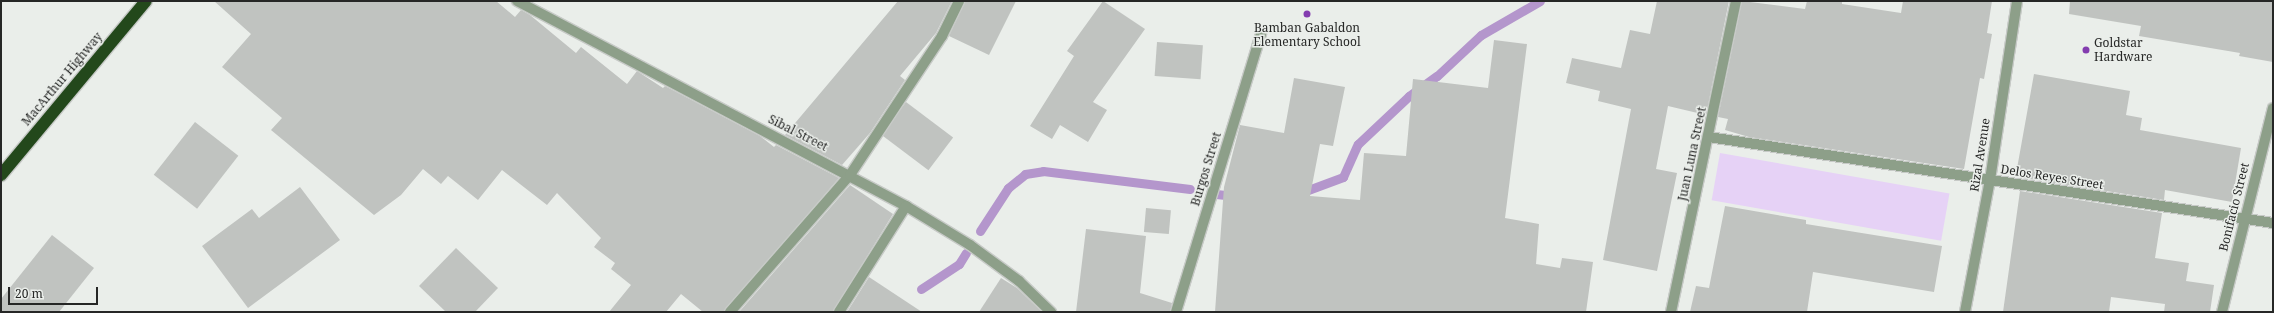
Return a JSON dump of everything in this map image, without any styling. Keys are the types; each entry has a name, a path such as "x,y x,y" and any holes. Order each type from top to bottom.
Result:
{"highway":[{"name":"MacArthur Highway","path":"1,175 146,1"}],"street":[{"name":"Sibal Street","path":"517,1 850,175 906,206 970,245 1019,281 1051,312"},
{"path":"730,312 850,175 942,36 959,1"},
{"name":"Juan Luna Street","path":"1671,312 1709,137 1736,1"},
{"name":"Rizal Avenue","path":"1965,312 1990,180 2017,1"},
{"name":"Burgos Street","path":"1176,312 1261,34"},
{"name":"Bonifacio Street","path":"2222,312 2273,108"},
{"name":"Delos Reyes Street","path":"1709,137 2273,224"},
{"path":"839,312 906,206"}],"shaded area":[{"path":"1720,153 1949,193 1941,241 1712,200"}],"building":[{"path":"214,1 496,1 515,17 521,10 530,15 576,53 581,47 627,84 637,71 663,88 665,86 760,136 774,147 776,145 839,178 724,312 703,312 681,294 666,312 609,312 631,285 611,269 615,263 594,247 601,238 557,193 547,205 502,170 478,200 448,176 441,184 423,169 401,195 374,215 271,130 282,118 222,67 251,34"},
{"path":"898,1 952,1 936,33 900,76 905,80 870,133 842,165 785,135"},
{"path":"965,1 1016,1 989,55 949,36"},
{"path":"1103,1 1145,29 1093,102 1107,110 1088,142 1060,125 1052,139 1030,126 1074,56 1067,51"},
{"path":"1657,1 1729,1 1706,115 1668,106 1656,169 1677,173 1657,271 1603,260 1631,109 1598,101 1600,91 1566,83 1572,58 1621,68 1630,30 1650,34"},
{"path":"1742,1 1805,9 1807,1 1842,1 1842,4 1901,13 1903,1 1992,1 1987,33 1992,34 1984,79 1980,78 1964,169 1749,137 1725,130 1728,119 1718,117"},
{"path":"2070,1 2273,1 2273,62 2239,56 2240,53 2139,36 2141,26 2069,14"},
{"path":"1494,40 1527,44 1505,218 1539,224 1536,264 1560,268 1562,258 1593,262 1586,312 1215,312 1224,187 1240,125 1284,133 1294,78 1345,87 1333,146 1320,144 1310,196 1360,200 1364,153 1406,156 1413,79 1488,88"},
{"path":"1157,42 1203,45 1201,79 1155,76"},
{"path":"2034,74 2130,91 2126,115 2142,118 2140,130 2241,148 2232,202 2165,190 2164,200 2022,178 2022,175 2016,174"},
{"path":"906,102 953,138 928,170 881,135"},
{"path":"195,122 238,156 197,209 154,175"},
{"path":"850,185 893,214 833,312 739,312"},
{"path":"300,187 340,240 248,308 202,246 252,209 259,218"},
{"path":"2020,191 2162,213 2155,258 2189,263 2186,281 2214,285 2210,312 2164,312 2165,304 2111,297 2109,312 2003,312"},
{"path":"1725,206 1806,220 1806,224 1942,246 1934,292 1813,272 1807,312 1690,312 1696,286 1709,288"},
{"path":"1146,208 1171,210 1169,234 1144,232"},
{"path":"1086,229 1146,236 1140,293 1172,303 1170,312 1076,312"},
{"path":"52,235 94,268 59,312 1,312 1,299"},
{"path":"456,248 498,288 475,312 446,312 419,286"},
{"path":"869,277 922,312 847,312"},
{"path":"1001,278 1017,288 1042,312 979,312"}],"waterway":[{"path":"1300,193 1343,177 1358,144 1409,96 1437,76 1481,35 1540,1"},
{"path":"980,231 1008,188 1025,174 1043,171 1190,189"},
{"path":"1216,194 1235,196"},
{"path":"921,289 959,264 966,253"}],"place":[{"name":"Bamban Gabaldon Elementary School","path":"1307,14"},
{"name":"Goldstar Hardware","path":"2086,50"}]}
